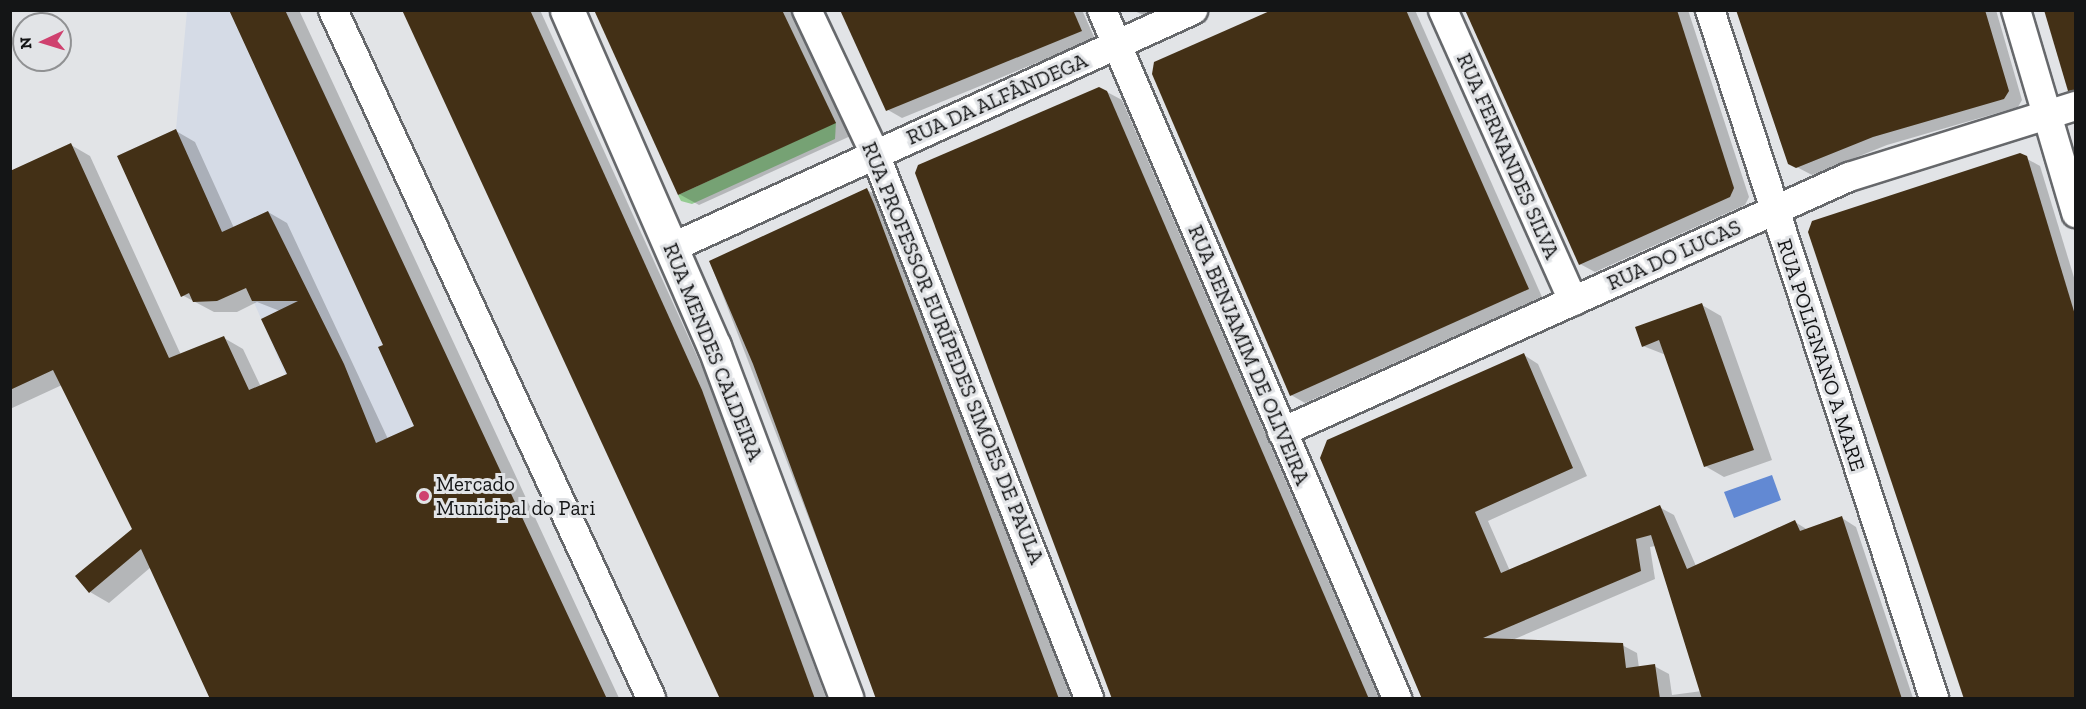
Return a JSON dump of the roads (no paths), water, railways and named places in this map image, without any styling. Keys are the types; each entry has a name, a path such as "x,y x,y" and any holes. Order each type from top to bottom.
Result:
{"street":[{"path":"333,10 651,699"},
{"name":"RUA MENDES CALDEIRA","path":"567,10 671,248 846,699"},
{"name":"RUA PROFESSOR EURÍPEDES SIMOES DE PAULA","path":"807,10 875,154 1089,699"},
{"name":"RUA BENJAMIM DE OLIVEIRA","path":"1102,10 1397,699"},
{"name":"RUA DA ALFÂNDEGA","path":"671,248 1193,10"},
{"name":"RUA FERNANDES SILVA","path":"1443,10 1573,301"},
{"name":"RUA POLIGNANO A MARE","path":"1710,10 1934,699"},
{"path":"2016,10 2076,213"},
{"name":"RUA DO LUCAS","path":"1282,432 1850,177 2076,106"}],"water":[{"path":"1772,475 1781,500 1734,518 1724,492"}],"place":[{"name":"Mercado Municipal do Pari","path":"424,496"}]}
